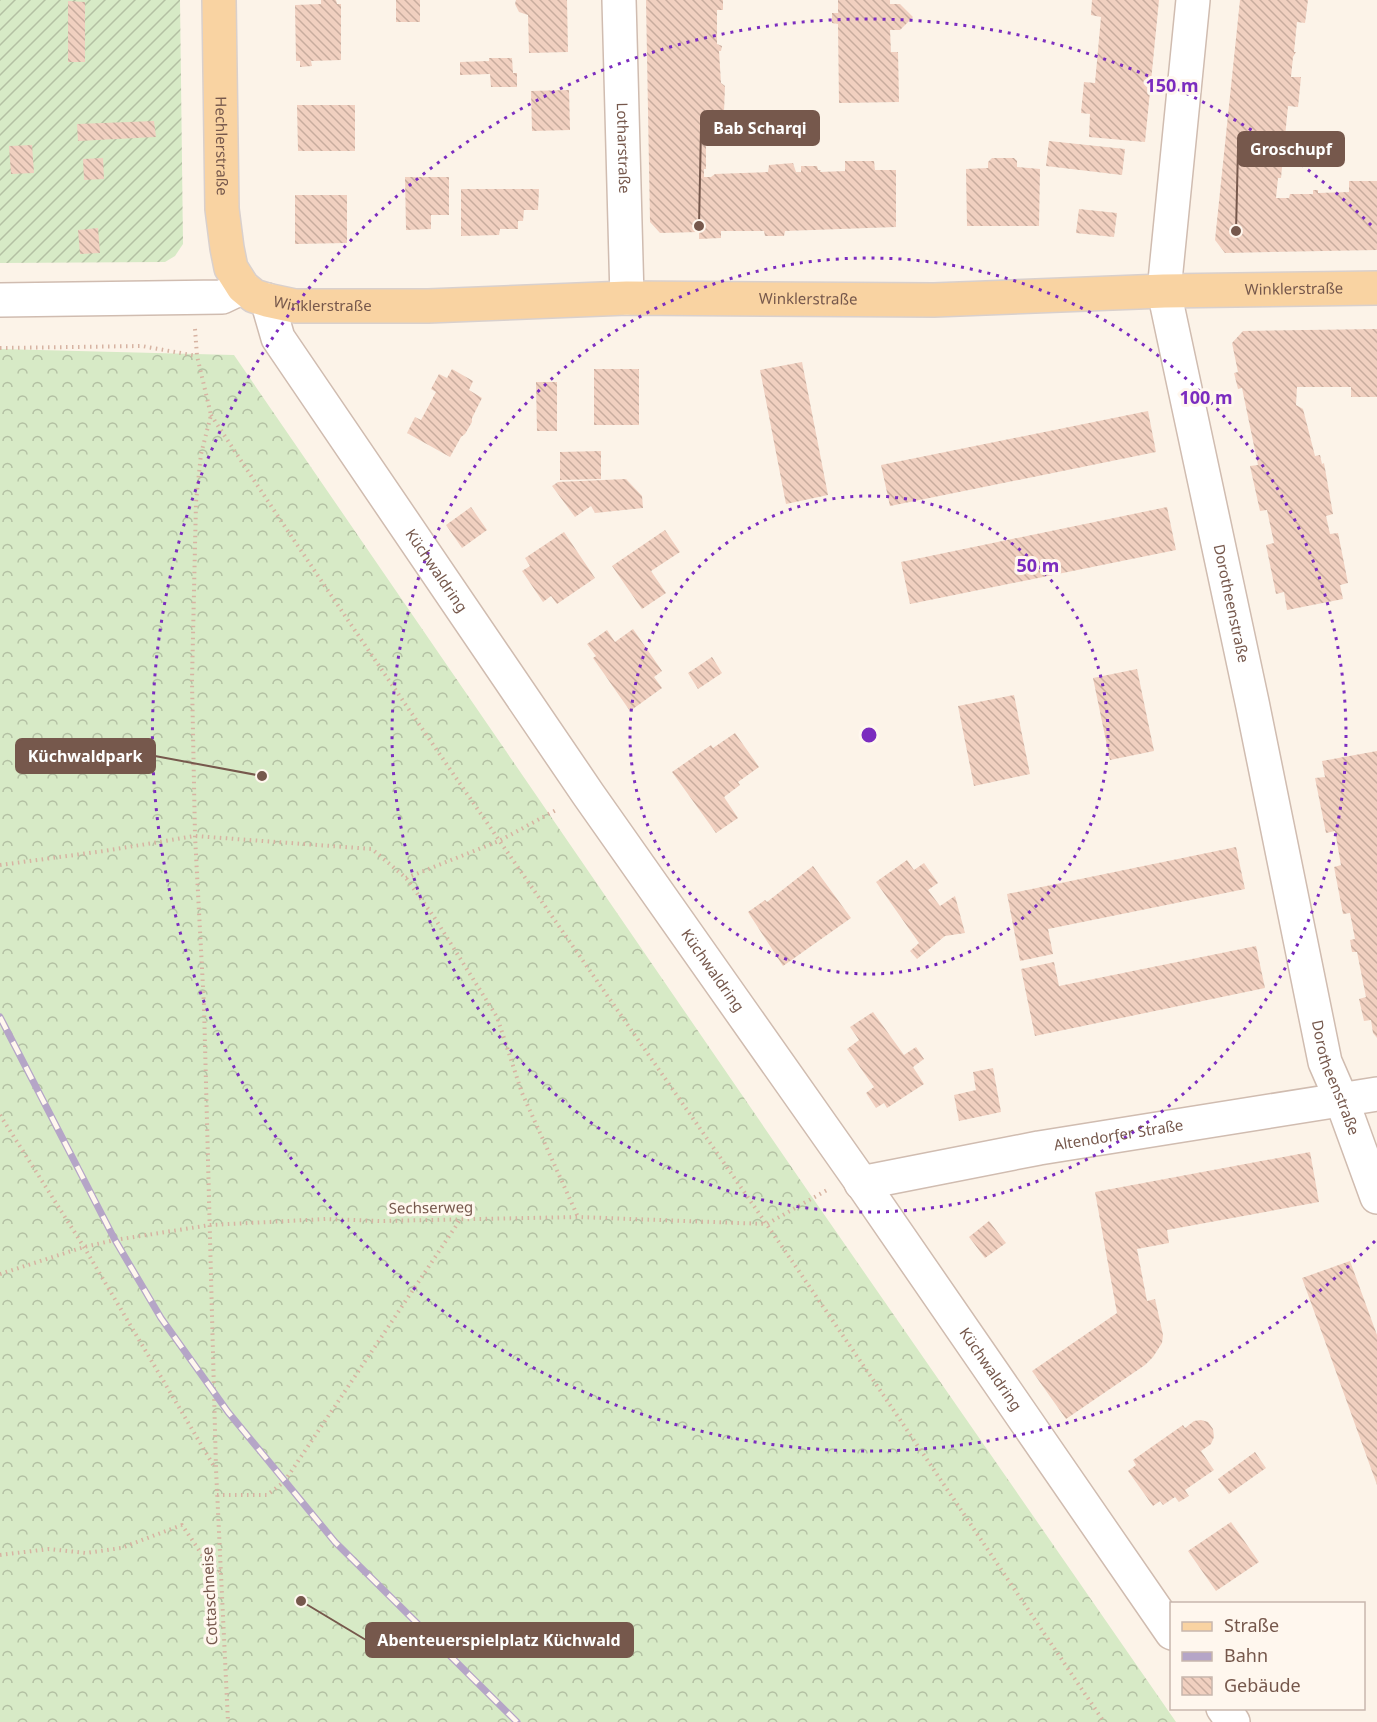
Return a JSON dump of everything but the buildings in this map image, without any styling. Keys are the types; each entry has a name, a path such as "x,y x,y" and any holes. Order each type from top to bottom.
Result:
{"main road":[{"name":"Hechlerstraße","path":"219,0 222,208 231,268 255,294"},
{"name":"Winklerstraße","path":"255,294 295,306 428,306 627,298 934,300 1164,291 1377,288"}],"street":[{"name":"Lotharstraße","path":"619,0 627,298"},
{"name":"Dorotheenstraße","path":"1193,0 1164,291 1252,702 1324,1062 1342,1101 1377,1197"},
{"path":"0,300 222,297 255,294"},
{"name":"Küchwaldring","path":"255,294 278,338 588,794 859,1180 1170,1630"},
{"name":"Altendorfer Straße","path":"859,1180 1039,1148 1377,1094"}],"path":[{"path":"193,297 197,356 211,415 299,549 766,1224 1104,1722"},
{"path":"0,348 142,346 197,356"},
{"name":"Cottaschneise","path":"211,415 201,454 196,502 192,681 195,836 204,1006 216,1469 228,1722"},
{"path":"406,878 499,841 588,794"},
{"path":"0,865 195,836 372,849 406,878 434,917 497,1017 522,1093 578,1217"},
{"path":"0,1114 84,1247 216,1469"},
{"path":"766,1224 812,1197 859,1180"},
{"name":"Sechserweg","path":"0,1274 84,1247 210,1225 327,1219 380,1221 578,1217 766,1224"},
{"path":"217,1495 267,1495 284,1482 460,1220"},
{"path":"0,1556 49,1549 86,1553 121,1548 182,1525 203,1556 221,1573"}],"green space":[{"path":"0,0 180,0 183,244 175,256 165,262 0,263"},
{"path":"0,349 234,355 812,1197 1176,1722 0,1722"}],"railway":[{"path":"0,1017 115,1240 161,1318 228,1412 335,1542 517,1722"}],"place":[{"name":"Bab Scharqi","path":"699,226"},
{"name":"Groschupf","path":"1236,231"},
{"name":"Küchwaldpark","path":"262,776"},
{"name":"Abenteuerspielplatz Küchwald","path":"301,1601"}]}
